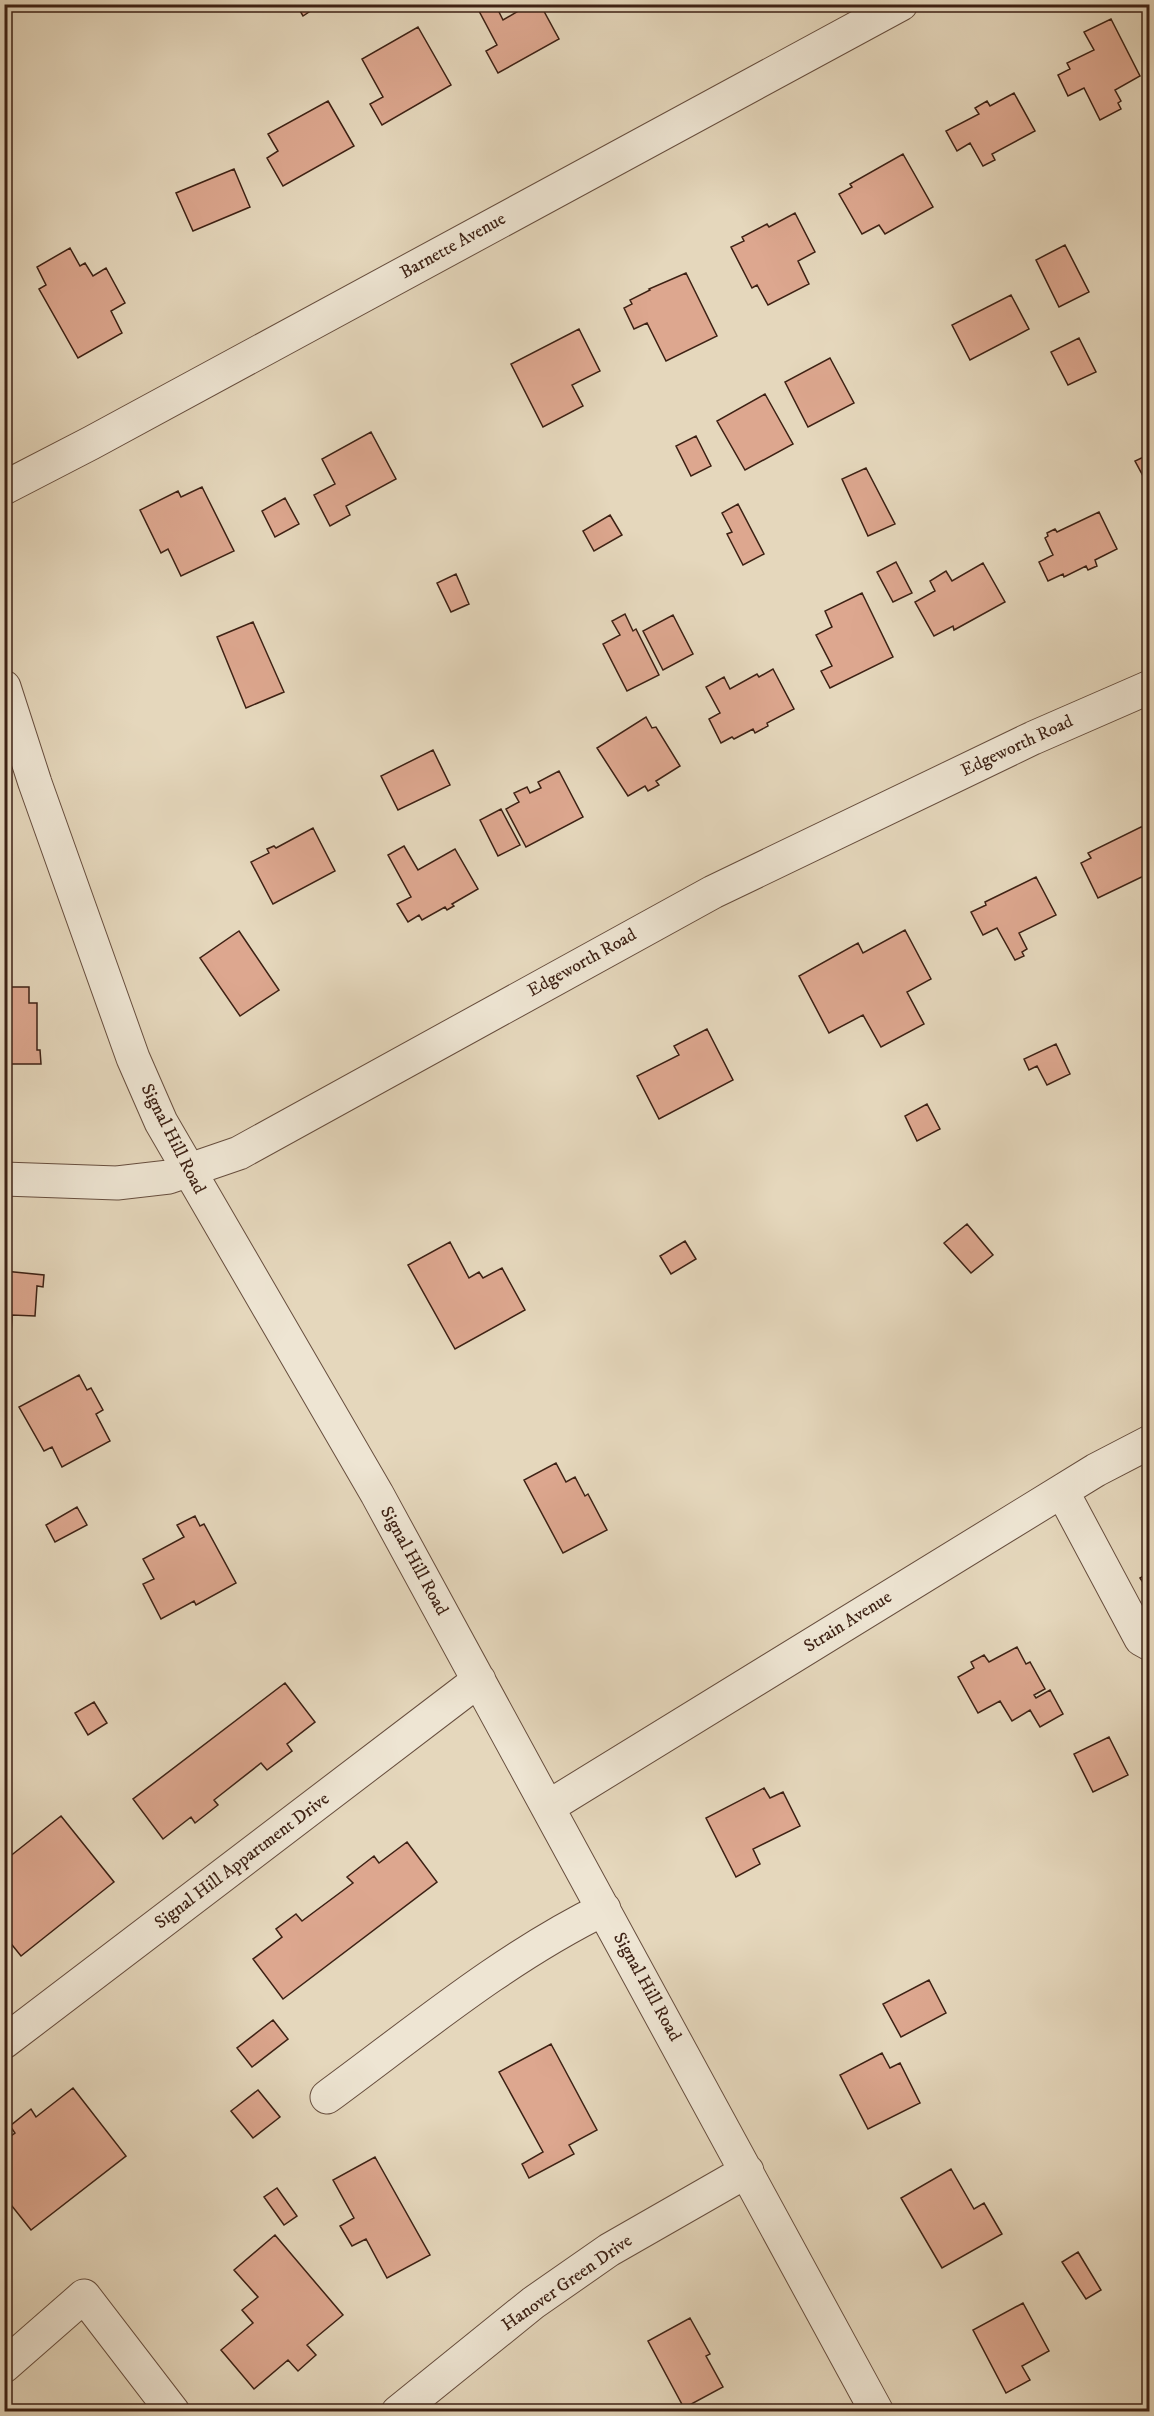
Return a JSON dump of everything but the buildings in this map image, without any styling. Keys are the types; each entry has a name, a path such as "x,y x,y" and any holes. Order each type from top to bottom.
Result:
{"street":[{"name":"Barnette Avenue","path":"4,488 90,444 901,4"},
{"name":"Signal Hill Road","path":"4,687 35,783 133,1058 161,1122 377,1494 877,2412"},
{"name":"Edgeworth Road","path":"4,1179 117,1183 170,1177 239,1153 713,892 1033,738 1149,687"},
{"name":"Strain Avenue","path":"548,1807 1062,1491 1149,1442"},
{"path":"1062,1491 1141,1639 1149,1644"},
{"name":"Signal Hill Appartment Drive","path":"4,2042 479,1680"},
{"path":"327,2097 512,1961 561,1930 604,1909"},
{"name":"Hanover Green Drive","path":"398,2412 533,2303 609,2250 747,2171"},
{"path":"4,2366 84,2296 173,2412"}]}
